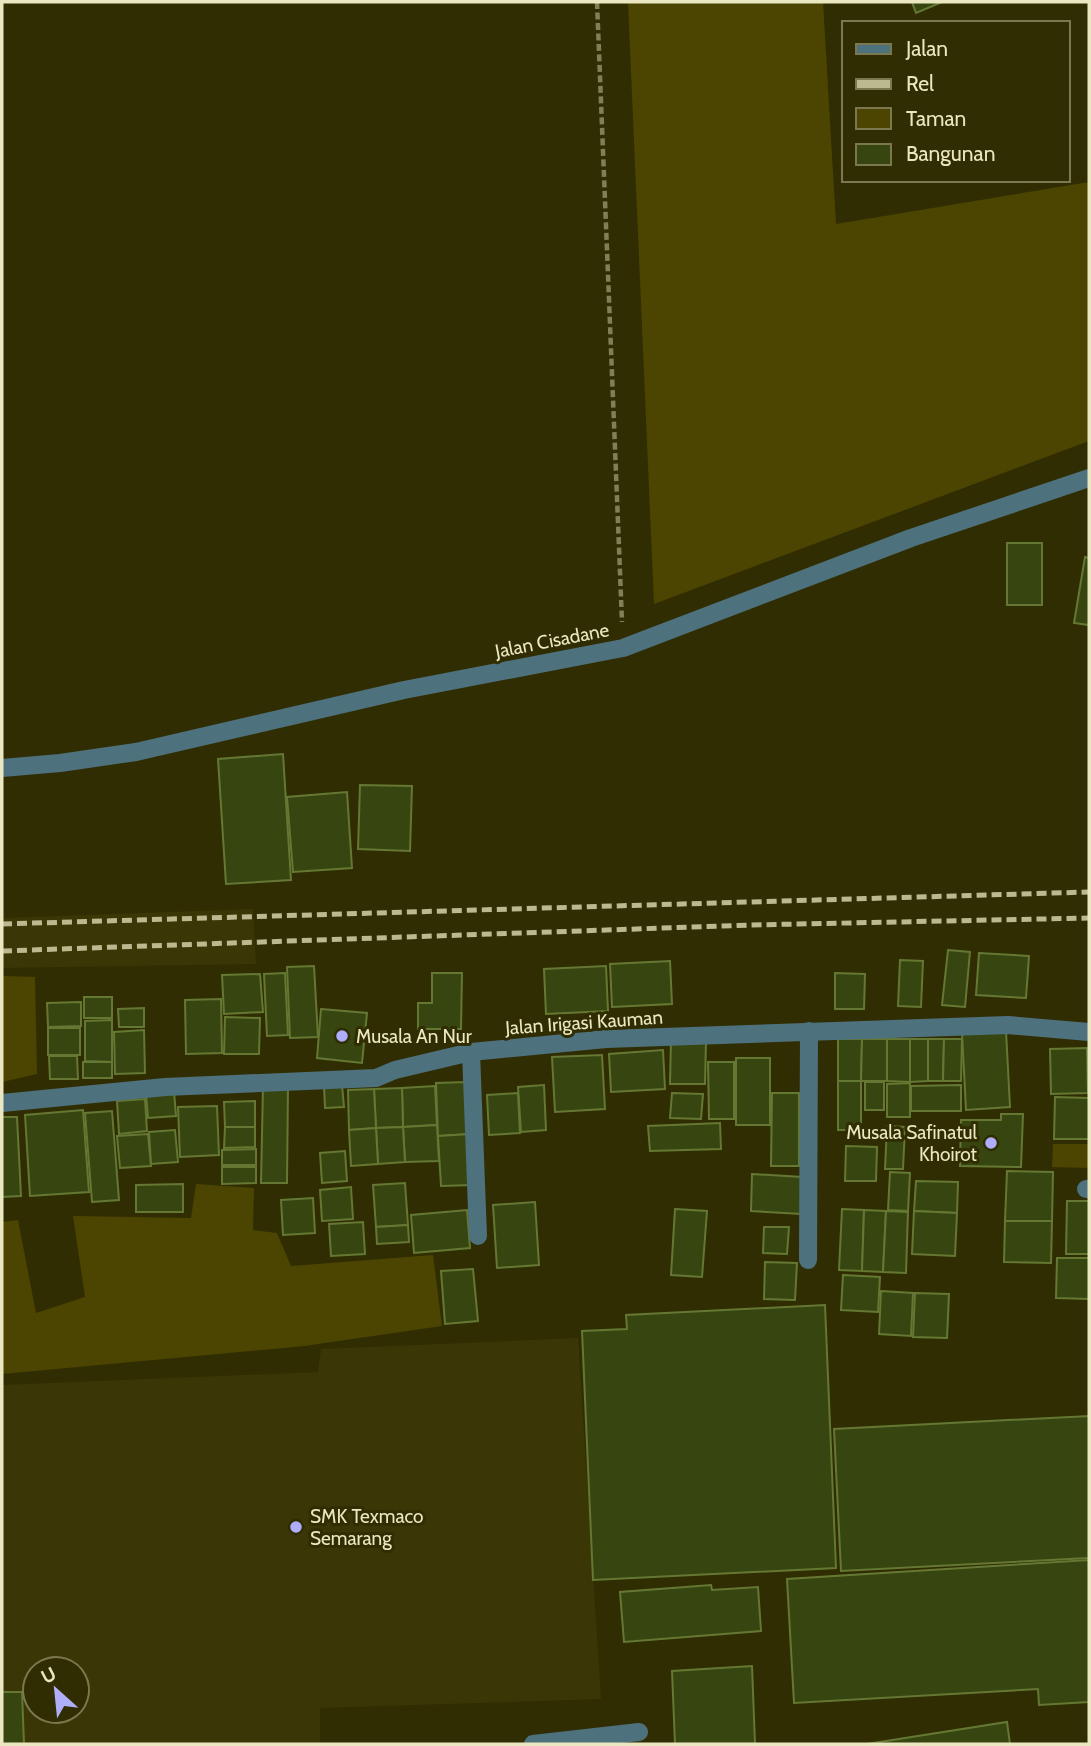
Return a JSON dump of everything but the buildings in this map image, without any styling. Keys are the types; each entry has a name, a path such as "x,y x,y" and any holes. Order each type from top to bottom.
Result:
{"street":[{"name":"Jalan Cisadane","path":"2,768 136,752 404,690 623,648 911,538 1089,478"},
{"name":"Jalan Irigasi Kauman","path":"2,1103 165,1087 376,1078 395,1070 471,1052 606,1039 1008,1025 1089,1032"},
{"path":"808,1260 809,1031"},
{"path":"471,1052 478,1236"},
{"path":"533,1744 639,1732"}],"path":[{"path":"597,2 623,648"}],"shaded area":[{"path":"253,909 256,964 2,968 2,918"},
{"name":"SMK Texmaco Semarang","path":"578,1338 601,1699 320,1708 320,1744 2,1744 2,1385 318,1372 321,1349"}],"green space":[{"path":"628,2 823,2 836,224 1089,182 1089,441 654,604"},
{"path":"2,976 35,977 37,1074 2,1082"},
{"path":"1053,1144 1089,1144 1089,1168 1052,1167"},
{"path":"196,1184 254,1188 253,1230 277,1233 291,1266 433,1255 442,1326 304,1346 2,1374 2,1222 18,1220 36,1313 85,1297 73,1216 191,1218"}],"railway":[{"path":"2,924 1089,892"},
{"path":"2,951 751,925 1089,918"}],"place":[{"name":"Musala An Nur","path":"342,1036"},
{"name":"Musala Safinatul Khoirot","path":"991,1143"},
{"name":"SMK Texmaco Semarang","path":"296,1527"}]}
